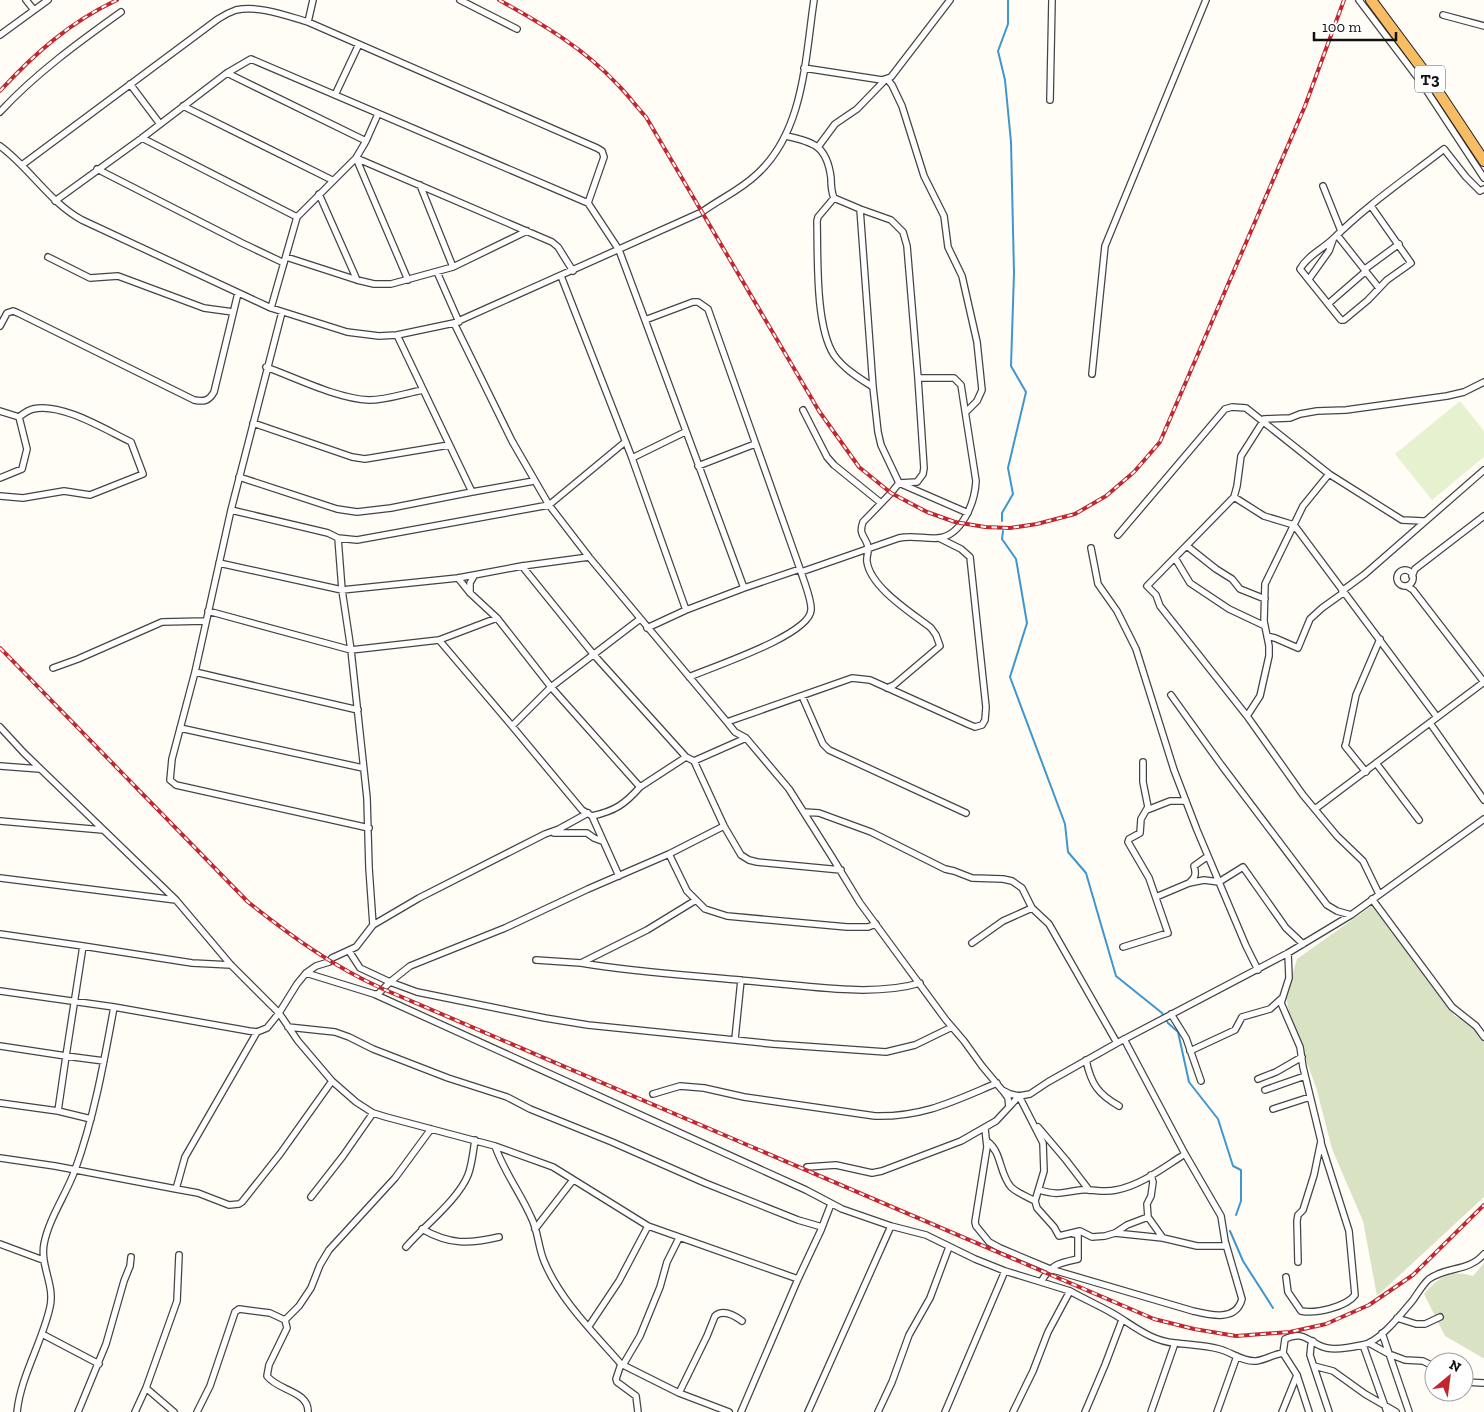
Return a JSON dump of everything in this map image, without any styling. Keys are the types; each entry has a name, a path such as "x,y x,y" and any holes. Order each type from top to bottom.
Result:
{"highway":[{"name":"T3","path":"1371,0 1429,78 1484,161"}],"street":[{"path":"26,0 34,10"},
{"path":"0,35 48,0"},
{"path":"308,22 312,0"},
{"path":"460,0 517,29"},
{"path":"0,146 22,165 63,208 82,220 271,308 347,332 380,336 397,335 457,323 702,212 738,190 769,162 786,136 799,95 814,0"},
{"path":"818,147 835,124 896,72 950,0"},
{"path":"1050,100 1052,0"},
{"path":"1092,374 1104,246 1206,0"},
{"path":"1359,0 1421,82 1484,178"},
{"path":"22,165 218,19 236,10 246,9 268,12 308,22 597,148 602,151 604,157 588,203"},
{"path":"0,112 58,60 121,12"},
{"path":"1443,15 1484,26"},
{"path":"335,95 359,44"},
{"path":"55,200 142,138 227,73 251,58 588,203 619,250 744,588"},
{"path":"804,68 845,75 887,79 902,106 924,176 944,216 948,247 962,276 977,342 982,390 977,401 966,412"},
{"path":"227,73 366,141"},
{"path":"130,84 160,124"},
{"path":"183,106 332,180"},
{"path":"271,308 297,217 356,158 378,114"},
{"path":"786,136 805,140 818,147 828,161 834,198 818,217 817,221 820,301 826,334 830,347 842,364 873,387"},
{"path":"142,138 297,217"},
{"path":"1371,206 1411,261 1410,265 1387,280 1368,300 1344,320 1339,318 1310,279 1300,270 1300,267 1313,254 1371,206 1444,150 1466,178 1480,191 1484,189"},
{"path":"356,158 552,242 558,247 573,270"},
{"path":"356,158 408,280"},
{"path":"97,169 242,243 285,260 374,284 391,284 453,267 527,231"},
{"path":"420,186 453,267"},
{"path":"1324,186 1337,235 1379,288"},
{"path":"319,194 357,280"},
{"path":"834,198 860,210 891,220 903,232 910,258 923,474 917,482 899,483 865,518 862,525 862,536 868,548 866,561 876,583 931,628 940,646 894,685 887,688"},
{"path":"860,210 873,387 881,445 899,483 968,513"},
{"path":"1310,279 1329,252 1337,235"},
{"path":"1328,304 1399,244"},
{"path":"48,257 90,278 118,276 204,308 233,312"},
{"path":"437,272 493,405 549,505 688,677 735,732 746,738 789,789 860,903 952,1027 1008,1098 1009,1107"},
{"path":"561,276 632,458 686,610"},
{"path":"0,326 6,313 14,311 194,400 202,402 208,400 214,392 238,293"},
{"path":"645,320 693,302 698,302 708,309 812,608 807,620 784,638 688,677"},
{"path":"282,312 266,367 231,510 195,672 180,728 170,780 172,783 369,828"},
{"path":"397,335 472,492"},
{"path":"266,367 357,399 372,400 423,390"},
{"path":"918,378 954,378 961,385 976,481 975,493 968,513 962,523 940,538"},
{"path":"1263,420 1290,418 1317,411 1346,410 1447,396 1464,392 1484,382"},
{"path":"1118,535 1225,409 1232,407 1242,407 1250,411 1329,474 1402,520 1423,521"},
{"path":"0,411 19,417 32,409 53,408 84,420 131,442 143,474 90,495 64,491 23,498 0,496"},
{"path":"803,410 827,457 834,465 881,503"},
{"path":"0,478 22,468 27,449 19,417"},
{"path":"1263,420 1241,456 1234,497 1147,586 1156,595 1160,606 1247,716 1315,809 1337,836 1363,861 1379,894"},
{"path":"253,423 352,457 365,459 449,445"},
{"path":"632,458 685,432"},
{"path":"231,510 328,533 338,538 357,540 549,505 625,442"},
{"path":"698,466 755,444"},
{"path":"1267,636 1298,648 1310,619 1365,574 1423,521 1484,470"},
{"path":"1247,716 1255,706 1263,686 1269,656 1265,626 1267,579 1303,506 1329,474"},
{"path":"239,477 346,511 369,512 534,481"},
{"path":"1234,497 1264,516 1294,525 1342,592 1437,717"},
{"path":"1315,809 1484,682 1413,590 1400,585 1397,579 1399,572 1415,569 1484,516"},
{"path":"647,628 686,610 744,588 906,536 940,538 962,549 970,557 986,708 985,720 982,725 975,727 870,680 852,678 727,722"},
{"path":"338,538 342,590 358,710 369,828 369,868 373,925"},
{"path":"1187,546 1232,579 1240,589 1265,599"},
{"path":"1091,548 1098,584 1117,611 1136,649 1174,770 1208,856 1258,970"},
{"path":"219,564 342,590 474,576 522,566 590,557"},
{"path":"1175,558 1190,583 1229,609 1265,626"},
{"path":"522,566 594,655 686,757 694,760 746,738"},
{"path":"1406,586 1412,578 1415,569"},
{"path":"1406,570 1412,578 1413,590"},
{"path":"470,593 470,584 474,576"},
{"path":"458,578 470,593 497,618 551,687 640,787"},
{"path":"208,611 351,650 439,640 497,618"},
{"path":"512,726 551,687 640,619"},
{"path":"53,668 162,622 206,621"},
{"path":"439,640 582,810 590,814 619,876"},
{"path":"1366,772 1346,746 1346,743 1356,695 1380,640"},
{"path":"195,672 358,710"},
{"path":"1171,695 1327,905 1337,911 1351,915"},
{"path":"802,696 823,744 829,750 966,814"},
{"path":"1430,723 1484,800"},
{"path":"0,727 176,900 231,964 279,1013 288,1027 344,1093 373,1113 495,1146 552,1167 648,1226 798,1279"},
{"path":"180,728 363,768"},
{"path":"0,991 114,1007 257,1032 267,1028 306,973 316,966 329,962 332,958 356,947 373,925 418,898 545,834 590,814 602,814 626,802 640,787 686,757"},
{"path":"694,760 724,826 741,855 749,860 840,870"},
{"path":"1124,947 1168,933 1146,872 1128,842 1129,839 1140,833 1141,820 1147,810 1148,803 1143,782 1143,762"},
{"path":"1376,764 1419,820"},
{"path":"0,766 40,768"},
{"path":"1147,810 1170,801 1186,801"},
{"path":"804,812 828,815 871,832 941,867 972,878 1003,878 1012,881 1022,888 1032,908 1048,924 1117,1043"},
{"path":"1002,1090 1019,1096 1030,1094 1117,1043 1258,970 1351,915 1484,819"},
{"path":"0,822 103,830"},
{"path":"374,994 378,994 410,966 505,928 669,854 724,826"},
{"path":"545,834 587,832 594,838 602,840"},
{"path":"669,854 687,892 705,908 727,916 847,927 868,927 876,924"},
{"path":"1189,883 1194,879 1196,873 1194,866 1208,856"},
{"path":"1156,897 1189,883 1204,880 1219,882 1238,868 1243,867 1282,923 1303,944"},
{"path":"0,878 176,900"},
{"path":"1372,899 1452,1007 1476,1026 1484,1037"},
{"path":"581,963 647,930 696,900"},
{"path":"972,943 1004,921 1032,908"},
{"path":"0,934 192,963 231,964"},
{"path":"58,1110 83,946"},
{"path":"349,950 360,968 418,992 588,1025 774,1044 886,1052 915,1045 952,1027"},
{"path":"1286,1277 1288,1292 1302,1311 1310,1313 1320,1312 1346,1302 1356,1295 1350,1231 1320,1141 1300,1047 1282,1008 1281,999 1289,978 1288,953"},
{"path":"536,960 741,980 860,989 904,988 920,983"},
{"path":"306,973 374,994 806,1190 831,1204 892,1226 921,1233 1005,1271 1070,1291 1157,1340 1222,1349 1237,1356 1257,1361 1283,1353"},
{"path":"735,1039 741,980"},
{"path":"1190,1051 1234,1030 1242,1017 1265,1011 1281,999"},
{"path":"17,1412 22,1387 50,1308 52,1293 43,1260 44,1243 51,1222 75,1170 90,1119 114,1007"},
{"path":"1170,1015 1186,1038 1201,1081"},
{"path":"288,1027 334,1032 349,1037 448,1078 507,1097 530,1109 612,1142 705,1183 798,1220 822,1226"},
{"path":"176,1189 186,1157 257,1032"},
{"path":"985,1129 988,1142 975,1222 976,1226 994,1245 1050,1269 1165,1304 1214,1316 1223,1316 1238,1308 1242,1299 1226,1246 1221,1216 1185,1154 1124,1040"},
{"path":"0,1046 104,1060"},
{"path":"1258,1079 1276,1072 1302,1057"},
{"path":"1086,1060 1088,1072 1096,1088 1102,1095 1119,1106"},
{"path":"1265,1090 1305,1076"},
{"path":"0,1158 198,1193 229,1205 235,1205 242,1202 280,1154 332,1081"},
{"path":"653,1094 680,1086 704,1088 744,1097 875,1116 896,1117 928,1111 997,1083"},
{"path":"807,1167 836,1165 872,1173 961,1141 985,1129 996,1121 1019,1096"},
{"path":"1019,1096 1043,1143 1043,1176 1035,1201 1037,1208 1054,1227 1059,1236"},
{"path":"1273,1109 1310,1097"},
{"path":"0,1103 58,1110 90,1119"},
{"path":"311,1197 373,1113"},
{"path":"1031,1120 1089,1190"},
{"path":"285,1320 299,1306 311,1288 320,1265 329,1250 395,1178 431,1129"},
{"path":"406,1247 454,1197 468,1176 475,1140"},
{"path":"1298,1262 1298,1215 1303,1210 1314,1175 1320,1141"},
{"path":"988,1142 995,1148 1012,1188 1035,1201"},
{"path":"495,1146 500,1161 531,1215 544,1261 553,1279 562,1294 622,1365 679,1393 729,1412"},
{"path":"1039,1190 1060,1194 1089,1190 1102,1192 1116,1190 1131,1186 1185,1154"},
{"path":"1151,1175 1153,1182 1151,1196 1147,1204 1148,1217 1163,1238"},
{"path":"535,1229 573,1180"},
{"path":"741,1412 831,1204"},
{"path":"1115,1233 1127,1225 1148,1217"},
{"path":"589,1326 619,1281 648,1226"},
{"path":"808,1412 892,1226"},
{"path":"422,1229 440,1238 456,1242 472,1243 499,1237"},
{"path":"1059,1236 1080,1231 1092,1237 1115,1233 1163,1238 1197,1246 1226,1246"},
{"path":"1041,1282 1050,1269 1058,1263 1078,1259 1078,1234 1059,1236"},
{"path":"638,1412 636,1396 617,1382 616,1379 622,1365 640,1336 660,1287 667,1262 679,1238"},
{"path":"0,1244 43,1260"},
{"path":"878,1412 892,1382 909,1335 930,1298 949,1247"},
{"path":"1310,1412 1297,1375 1283,1353 1284,1342 1287,1338 1301,1335 1330,1348 1370,1343 1397,1318 1428,1279 1469,1266 1478,1261 1484,1254"},
{"path":"135,1412 146,1388 177,1301 179,1255"},
{"path":"78,1412 99,1364 130,1266 131,1257"},
{"path":"945,1412 1005,1271"},
{"path":"1014,1412 1048,1332 1070,1291"},
{"path":"197,1412 210,1386 236,1310 261,1311 285,1320 287,1328 269,1365 267,1376 276,1386 296,1394 304,1400 308,1406 308,1412"},
{"path":"679,1393 715,1316 722,1312 742,1320"},
{"path":"1397,1318 1416,1324 1425,1324 1440,1317"},
{"path":"1085,1412 1122,1320"},
{"path":"1382,1333 1409,1412"},
{"path":"42,1334 99,1364"},
{"path":"1313,1340 1310,1350 1329,1412"},
{"path":"1151,1412 1175,1343"},
{"path":"1370,1343 1405,1360 1424,1362"},
{"path":"1363,1345 1386,1412"},
{"path":"1217,1412 1237,1356"},
{"path":"1314,1366 1333,1371 1396,1412"},
{"path":"1282,1412 1297,1375"},
{"path":"146,1388 174,1412"}],"green space":[{"path":"1460,401 1484,431 1484,457 1432,500 1395,454"},
{"path":"1373,905 1455,1016 1471,1024 1484,1039 1484,1197 1377,1296 1363,1221 1332,1149 1316,1087 1290,1018 1286,996 1297,959"},
{"path":"1484,1263 1484,1358 1445,1336 1424,1294 1440,1279 1451,1274 1458,1273 1473,1276"}],"waterway":[{"path":"1002,521 1002,513 1013,494 1008,468 1026,392 1011,366 1014,273 1011,142 1005,80 998,51 1008,24 1008,0"},
{"path":"1003,531 1002,539 1016,559 1027,623 1010,677 1065,824 1068,852 1086,873 1116,976 1162,1013 1168,1023 1178,1032 1189,1082 1218,1119 1233,1166 1241,1170 1241,1201 1236,1215"},
{"path":"1230,1231 1243,1261 1273,1308"}],"railway":[{"path":"0,91 26,64 68,29 117,0"},
{"path":"499,0 577,48 605,72 646,117 819,411 859,467 891,493 927,512 955,522 985,527 1010,528 1037,524 1075,514 1106,496 1134,472 1160,442 1305,106 1344,0"},
{"path":"0,648 248,902 296,938 346,970 383,989 1154,1319 1194,1329 1236,1336 1290,1332 1326,1324 1369,1305 1413,1275 1484,1205"}]}
